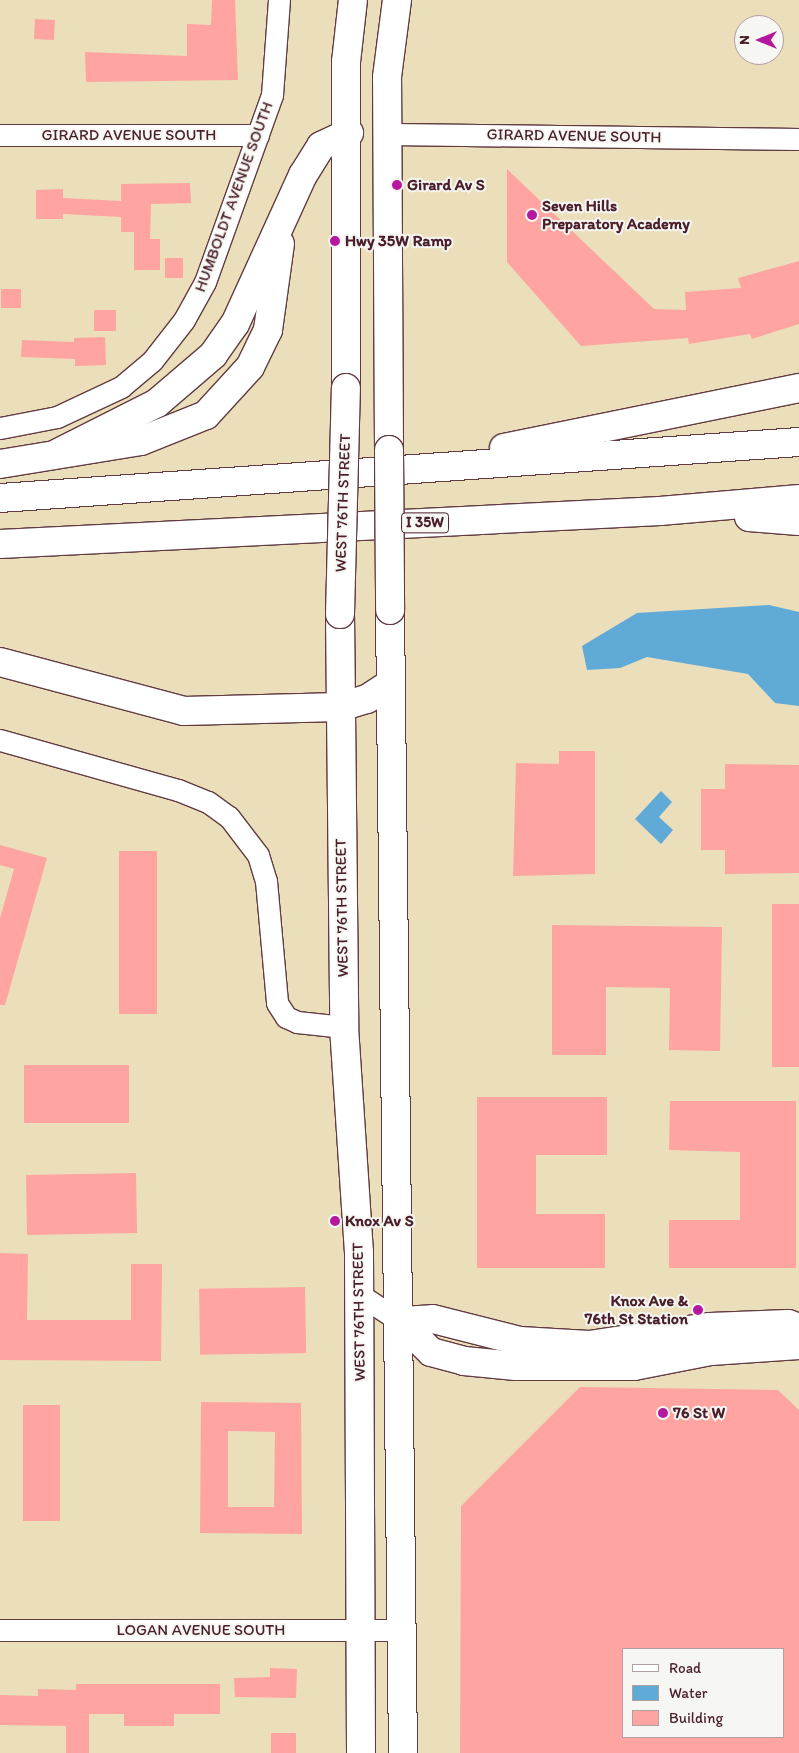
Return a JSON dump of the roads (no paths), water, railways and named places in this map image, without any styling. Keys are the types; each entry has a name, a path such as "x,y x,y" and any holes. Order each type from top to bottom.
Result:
{"main road":[{"name":"WEST 76TH STREET","path":"353,0 346,62 348,133 346,388 340,614 340,707 344,1027 357,1293 361,1753"},
{"path":"397,0 387,76 389,134 390,684 400,1321 403,1753"},
{"path":"58,453 157,403 212,355 236,324 321,146 348,133"},
{"name":"GIRARD AVENUE SOUTH","path":"348,133 389,134"},
{"path":"0,464 58,453 141,441 177,430 206,415 233,390 268,330 282,225"},
{"path":"387,470 799,388"},
{"path":"0,498 799,442"},
{"name":"I 35W","path":"0,544 660,511 799,499"},
{"path":"660,511 799,521"},
{"path":"0,662 184,710 340,707 367,700 390,684"},
{"path":"400,1321 433,1319 520,1341 589,1345 719,1326 788,1324 799,1328"},
{"path":"400,1321 431,1352 464,1361 516,1366 634,1366 711,1351 799,1345"}],"street":[{"name":"HUMBOLDT AVENUE SOUTH","path":"0,428 36,424 66,414 121,387 152,361 205,282 258,135 276,73 279,0"},
{"name":"GIRARD AVENUE SOUTH","path":"389,134 799,138"},
{"name":"GIRARD AVENUE SOUTH","path":"0,135 258,135"},
{"path":"0,740 178,790 208,802 229,817 258,855 266,881 277,1003 286,1017 297,1022 344,1027"},
{"path":"357,1293 400,1321"},
{"name":"LOGAN AVENUE SOUTH","path":"0,1630 403,1630"}],"water":[{"path":"769,605 799,612 799,706 775,703 748,674 647,657 620,668 587,670 582,646 637,613"},
{"path":"661,791 672,802 659,817 673,830 661,844 635,819"}],"place":[{"name":"Girard Av S","path":"397,185"},
{"name":"Seven Hills Preparatory Academy","path":"532,215"},
{"name":"Hwy 35W Ramp","path":"335,241"},
{"name":"Knox Av S","path":"335,1221"},
{"name":"Knox Ave & 76th St Station","path":"698,1310"},
{"name":"76 St W","path":"663,1413"}]}
